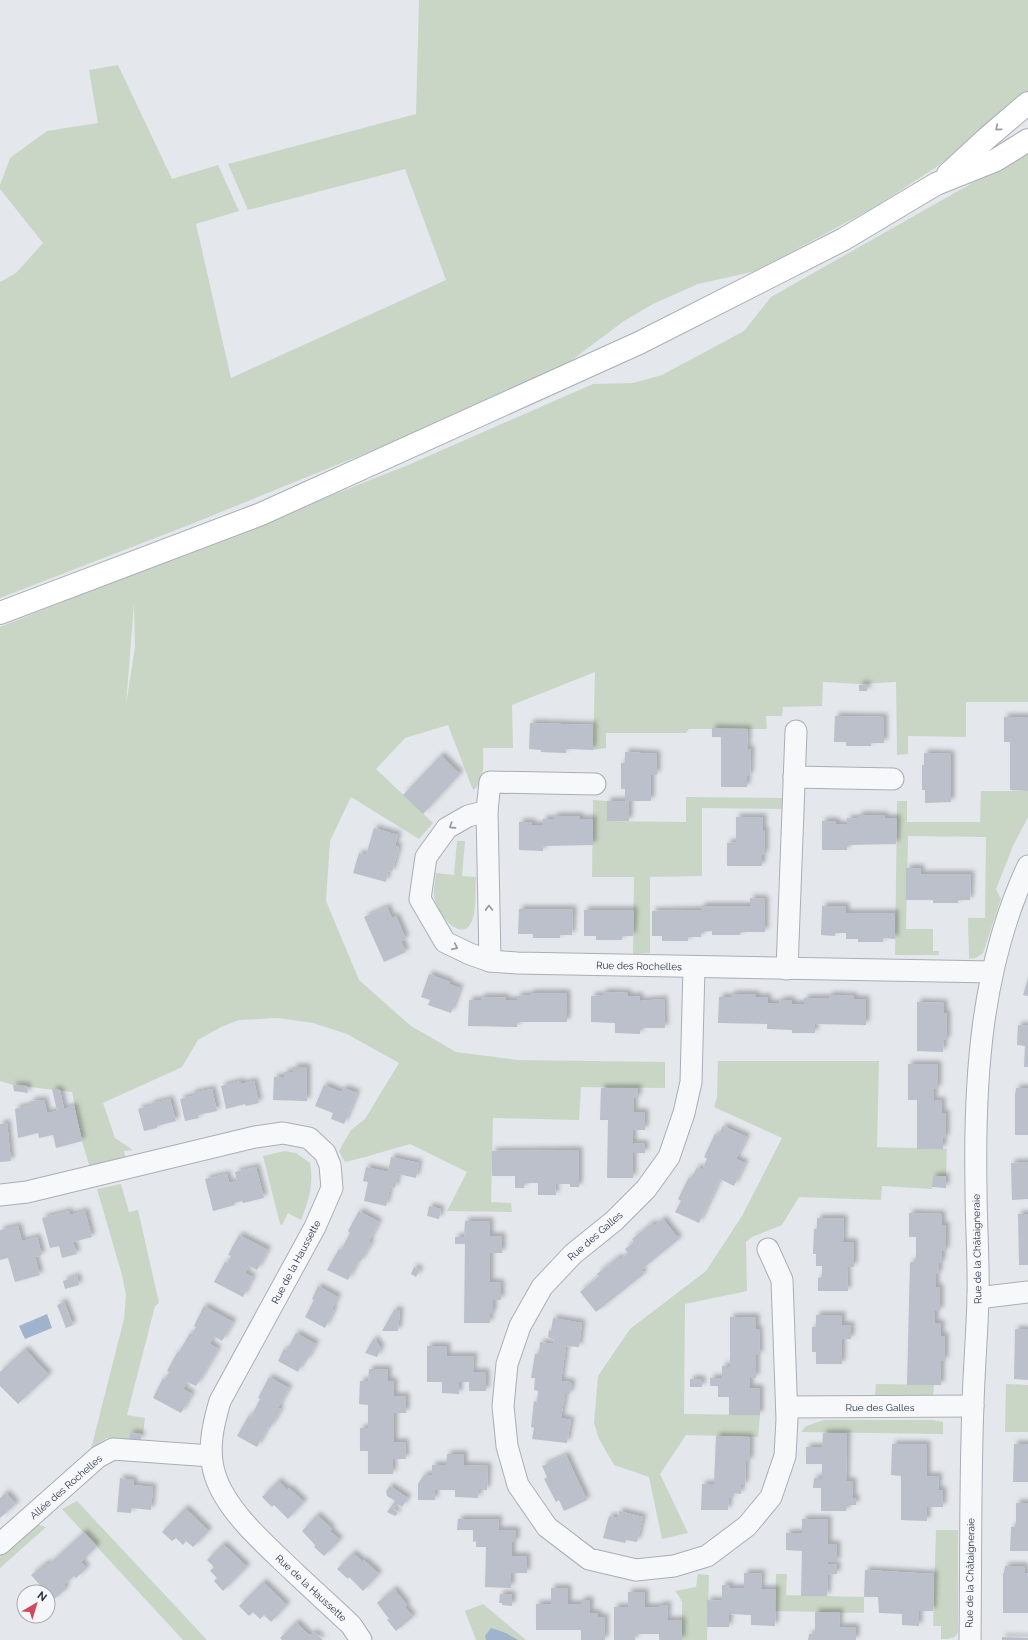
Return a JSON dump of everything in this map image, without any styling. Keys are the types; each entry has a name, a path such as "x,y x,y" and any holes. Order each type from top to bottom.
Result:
{"main road":[{"path":"936,184 1028,103"},
{"path":"0,613 262,514 632,347 844,239 936,184 996,160 1028,140"}],"street":[{"path":"787,969 796,731"},
{"path":"794,777 894,779"},
{"path":"490,961 487,811 490,782 594,784"},
{"name":"Rue des Rochelles","path":"487,811 468,816 447,828 426,857 420,899 445,942 470,954 490,961 694,968 992,972"},
{"name":"Rue de la Châtaigneraie","path":"970,1640 973,1406 978,1298 976,1189 977,1086 983,1031 992,972 1004,924 1028,866"},
{"name":"Rue des Galles","path":"694,968 691,1082 684,1113 668,1156 646,1189 614,1222 573,1254 542,1288 520,1326 506,1364 502,1406 507,1446 518,1485 547,1527 589,1559 636,1570 674,1566 707,1556 747,1526 771,1497 785,1456 787,1407 782,1280 768,1249"},
{"name":"Rue de la Haussette","path":"0,1195 27,1192 255,1137 283,1133 308,1138 325,1153 330,1165 332,1188 315,1227 220,1401 212,1427 211,1456 215,1475 225,1498 261,1541 351,1625 360,1640"},
{"path":"978,1298 1028,1292"},
{"name":"Rue des Galles","path":"787,1407 973,1406"},
{"name":"Allée des Rochelles","path":"0,1544 98,1457 113,1449 211,1456"}],"green space":[{"path":"419,0 1028,0 1028,92 1002,110 969,143 935,168 873,208 756,271 698,284 653,304 624,321 568,363 455,417 189,525 0,598 0,282 16,273 43,243 0,189 0,185 10,158 47,131 98,123 89,70 118,65 172,179 218,165 239,211 196,224 231,378 446,280 405,169 248,210 228,164 416,114"},
{"path":"1028,149 1028,702 966,702 966,737 908,736 908,754 897,755 896,682 859,684 823,682 822,706 783,707 782,716 766,716 767,729 689,729 686,733 606,733 606,748 593,750 595,672 512,705 513,748 483,748 482,777 477,787 473,790 448,725 405,738 376,769 433,823 419,839 351,797 330,841 326,901 359,980 411,1026 456,1052 517,1060 665,1062 665,1088 581,1087 579,1120 493,1118 491,1202 511,1203 512,1212 447,1211 467,1172 410,1144 345,1162 339,1151 351,1130 365,1119 399,1063 347,1034 313,1023 278,1018 239,1020 221,1027 198,1040 182,1067 103,1103 115,1138 133,1150 124,1151 126,1160 90,1168 82,1141 72,1092 13,1085 0,1081 0,627 408,465 593,384 633,383 662,375 744,331 771,297 981,178","holes":["134,603 135,647 126,705"]},
{"path":"981,791 1028,791 1028,817 1013,846 996,889 1001,899 983,953 976,958 969,959 968,918 985,918 986,837 908,836 906,929 933,929 933,951 939,951 939,953 938,955 895,955 897,801 907,801 907,822 980,822"},
{"path":"686,797 782,798 782,809 702,808 702,876 650,877 650,953 633,954 634,877 592,877 593,800 607,801 607,821 686,822"},
{"path":"457,841 465,841 462,876 476,877 473,918 471,923 466,928 461,930 450,924 445,919 437,906 434,894 436,873 454,875"},
{"path":"718,1061 879,1061 877,1147 947,1149 946,1176 933,1176 932,1189 882,1186 881,1200 799,1197 782,1225 752,1237 746,1242 747,1291 685,1304 684,1414 760,1415 758,1437 686,1435 660,1474 688,1533 662,1539 649,1477 614,1465 599,1439 594,1423 598,1376 630,1329 706,1271 742,1216 782,1138 714,1107 717,1097"},
{"path":"285,1151 296,1153 310,1163 311,1185 301,1220 288,1213 282,1225 280,1224 263,1156"},
{"path":"121,1184 129,1212 138,1210 159,1303 155,1306 127,1415 145,1418 143,1434 130,1433 129,1441 107,1438 91,1449 124,1319 126,1295 122,1275 97,1189"},
{"path":"876,1384 934,1385 933,1397 875,1397"},
{"path":"1006,1384 1028,1385 1028,1432 1005,1432"},
{"path":"824,1420 933,1420 943,1422 943,1434 801,1432 806,1426"},
{"path":"77,1501 207,1640 183,1640 62,1509"},
{"path":"35,1524 46,1527 0,1568 0,1554"},
{"path":"936,1530 958,1530 958,1632 955,1637 947,1639 941,1639 941,1626 933,1626"},
{"path":"698,1574 709,1575 707,1640 682,1640 682,1602 675,1591 696,1587"},
{"path":"776,1574 787,1574 786,1595 864,1597 864,1613 775,1611"},
{"path":"483,1604 526,1640 476,1640 465,1611"}],"water":[{"path":"47,1314 52,1328 25,1339 19,1326"},
{"path":"491,1628 506,1633 518,1640 486,1640 485,1636"}],"building":[{"path":"867,684 867,691 859,691 859,685"},
{"path":"835,716 884,717 884,743 871,743 871,746 846,746 846,742 834,742"},
{"path":"1004,717 1028,717 1028,791 1010,790 1010,742 1004,742"},
{"path":"530,723 593,725 593,750 566,749 566,753 541,752 541,750 529,749"},
{"path":"712,728 748,729 747,749 751,749 750,776 747,776 747,787 721,787 721,737 712,737"},
{"path":"625,752 657,754 657,775 651,775 651,801 629,801 629,821 607,821 607,801 625,801 625,789 621,789 621,763 625,763"},
{"path":"924,753 951,754 951,802 925,803 925,790 922,790 922,765 924,765"},
{"path":"441,755 460,774 423,814 403,795"},
{"path":"858,815 884,815 885,818 897,818 896,844 847,845 847,850 822,850 822,821 836,821 836,824 847,825 847,818 858,819"},
{"path":"554,816 580,816 580,819 593,819 593,845 543,846 543,851 519,850 519,822 532,822 532,825 543,825 543,819 554,819"},
{"path":"736,817 763,817 763,830 765,830 765,855 762,855 762,866 727,866 727,843 736,842"},
{"path":"374,828 398,835 395,846 399,847 392,872 388,871 386,882 353,873 359,853 366,855"},
{"path":"906,868 921,868 921,874 971,874 970,900 958,900 958,903 933,903 933,900 906,900"},
{"path":"750,898 765,899 765,932 741,932 740,935 712,935 712,931 701,932 701,937 688,937 688,941 662,941 662,936 652,936 652,911 701,910 701,906 750,906"},
{"path":"822,906 846,906 846,913 895,913 895,939 883,938 883,942 858,942 858,939 846,939 846,933 835,933 835,936 821,935"},
{"path":"387,907 392,918 396,916 406,939 401,941 406,952 384,962 364,917"},
{"path":"519,909 573,909 572,935 560,935 560,938 533,938 533,934 518,934"},
{"path":"584,910 634,910 633,936 622,936 622,940 596,940 596,936 584,936"},
{"path":"429,974 450,982 449,984 460,988 451,1013 428,1005 430,1000 421,997"},
{"path":"1028,978 1028,996 1023,995"},
{"path":"603,992 628,993 628,996 640,996 640,1001 664,999 665,1028 640,1028 640,1034 615,1033 615,1023 591,1022 591,996 603,995"},
{"path":"530,993 567,993 567,1022 517,1022 517,1027 468,1026 469,1000 481,1000 481,997 506,997 505,1000 517,1000 517,996 530,995"},
{"path":"731,994 756,994 756,997 768,997 768,1003 779,1003 780,1000 792,1000 792,1004 804,1004 804,998 829,998 829,995 854,996 854,999 866,999 866,1025 815,1024 815,1033 792,1033 792,1030 767,1029 767,1024 718,1023 719,997 731,997"},
{"path":"917,1002 944,1003 944,1013 947,1013 947,1040 944,1040 943,1052 917,1051"},
{"path":"1018,1025 1028,1026 1028,1067 1024,1067 1025,1046 1017,1045"},
{"path":"908,1064 938,1064 938,1089 934,1089 934,1101 942,1100 942,1113 946,1113 946,1138 943,1138 943,1149 917,1149 917,1100 908,1100"},
{"path":"293,1067 307,1067 307,1101 273,1100 274,1077 284,1077 284,1072 293,1072"},
{"path":"241,1081 241,1084 254,1081 259,1103 246,1106 245,1104 226,1109 221,1086"},
{"path":"13,1085 27,1086 28,1093 14,1091"},
{"path":"324,1085 341,1092 344,1088 357,1093 344,1124 331,1119 333,1113 315,1106"},
{"path":"601,1088 638,1088 638,1098 634,1098 634,1112 645,1112 645,1130 633,1130 633,1143 645,1144 645,1153 633,1153 633,1178 607,1178 608,1120 600,1120"},
{"path":"1016,1088 1028,1088 1028,1135 1015,1135"},
{"path":"52,1089 60,1090 64,1109 74,1106 82,1141 56,1148 53,1135 39,1138 38,1133 18,1138 15,1109 31,1105 30,1101 44,1100 47,1113 57,1111"},
{"path":"212,1089 217,1111 198,1115 199,1118 185,1121 180,1099 192,1096 192,1093"},
{"path":"170,1099 176,1121 144,1131 138,1109"},
{"path":"7,1123 11,1161 0,1162 0,1124"},
{"path":"723,1126 747,1137 736,1159 745,1163 734,1186 720,1179 699,1223 675,1212 681,1201 678,1199 689,1177 691,1179 697,1167 702,1170 707,1159 704,1157 715,1134 718,1136"},
{"path":"579,1150 579,1187 570,1187 570,1184 555,1184 556,1195 538,1195 538,1183 524,1183 524,1188 515,1188 515,1176 492,1176 492,1151"},
{"path":"391,1157 419,1163 416,1178 398,1174 395,1188 390,1187 386,1206 364,1201 368,1182 363,1181 366,1167 388,1172"},
{"path":"1028,1162 1028,1199 1012,1200 1011,1163"},
{"path":"256,1167 264,1198 243,1203 242,1201 234,1203 235,1205 213,1211 205,1179 227,1174 229,1183 237,1181 235,1172"},
{"path":"933,1176 946,1176 946,1188 932,1187"},
{"path":"429,1206 441,1209 439,1219 427,1216"},
{"path":"69,1211 70,1215 85,1211 92,1237 73,1242 77,1254 62,1258 59,1246 50,1248 42,1218"},
{"path":"359,1211 379,1222 369,1241 371,1243 360,1262 358,1261 348,1280 327,1270 339,1249 341,1250 350,1233 348,1231"},
{"path":"909,1213 942,1214 942,1225 946,1225 946,1251 942,1251 942,1263 939,1263 939,1274 936,1274 936,1287 940,1287 940,1311 935,1311 935,1323 941,1323 941,1336 945,1336 945,1361 941,1361 941,1385 907,1385 910,1262 916,1262 916,1237 909,1237"},
{"path":"1018,1214 1028,1214 1028,1265 1019,1265"},
{"path":"817,1218 844,1218 843,1242 854,1242 854,1267 847,1267 848,1291 818,1291 818,1278 822,1277 822,1266 816,1266 816,1254 813,1254 814,1229 817,1229"},
{"path":"663,1219 679,1239 641,1270 644,1274 596,1312 580,1292 599,1276 597,1274 618,1257 620,1260 628,1253 625,1249 634,1242 632,1239 652,1223 654,1226"},
{"path":"465,1221 490,1221 490,1236 502,1236 502,1253 490,1253 490,1282 501,1283 501,1300 493,1300 493,1314 490,1314 490,1323 464,1323 465,1244 455,1244 455,1237 464,1237"},
{"path":"18,1226 22,1241 37,1237 42,1255 35,1257 40,1275 15,1282 8,1258 0,1260 0,1230"},
{"path":"239,1235 268,1250 257,1270 249,1266 245,1273 253,1277 243,1297 214,1282 225,1262 227,1263 231,1256 228,1255"},
{"path":"414,1267 420,1270 416,1277 411,1274"},
{"path":"77,1276 79,1285 65,1289 63,1281"},
{"path":"318,1286 338,1297 332,1309 334,1310 325,1328 305,1317 314,1300 312,1299"},
{"path":"64,1302 73,1325 66,1328 57,1305"},
{"path":"204,1306 233,1322 222,1341 214,1336 210,1344 218,1349 196,1386 187,1382 183,1389 192,1394 181,1413 153,1398 163,1378 165,1380 169,1372 167,1371 178,1351 179,1352 190,1333 192,1334 196,1327 194,1326"},
{"path":"394,1310 400,1310 398,1331 382,1331"},
{"path":"816,1315 842,1315 842,1325 851,1325 851,1339 842,1339 842,1364 816,1364 816,1352 812,1352 812,1327 816,1327"},
{"path":"730,1317 756,1317 756,1329 759,1329 760,1355 756,1355 756,1378 750,1378 750,1388 760,1388 760,1415 729,1415 729,1397 718,1397 718,1386 710,1386 710,1378 722,1378 722,1366 730,1366"},
{"path":"553,1318 582,1323 579,1347 566,1346 561,1381 570,1382 572,1384 570,1393 565,1395 561,1418 571,1420 567,1443 532,1439 534,1428 531,1427 534,1401 537,1402 538,1391 534,1390 535,1378 531,1378 535,1354 539,1354 540,1342 553,1344 554,1340 548,1337 549,1330 551,1331"},
{"path":"1015,1329 1028,1330 1028,1380 1014,1379"},
{"path":"296,1333 316,1344 306,1362 304,1360 298,1372 278,1361 284,1349 287,1350"},
{"path":"374,1338 381,1348 377,1357 365,1353"},
{"path":"427,1346 447,1346 447,1356 474,1356 473,1372 486,1372 486,1391 469,1391 469,1382 459,1382 459,1394 442,1393 442,1382 427,1382"},
{"path":"25,1349 49,1375 18,1404 0,1386 0,1372"},
{"path":"369,1369 388,1369 388,1381 394,1381 394,1396 406,1396 406,1413 394,1413 394,1442 405,1442 406,1459 393,1459 393,1474 368,1474 368,1451 360,1451 360,1428 368,1428 368,1405 359,1404 360,1381 368,1381"},
{"path":"269,1377 289,1388 278,1408 281,1409 270,1428 268,1427 257,1447 237,1436 249,1415 251,1417 260,1399 258,1398"},
{"path":"690,1379 702,1379 702,1387 690,1387"},
{"path":"130,1433 141,1434 141,1440 129,1439"},
{"path":"823,1433 847,1433 846,1481 853,1481 853,1498 856,1498 856,1505 847,1505 846,1511 821,1511 821,1488 813,1488 814,1478 822,1478 822,1464 806,1464 806,1447 822,1447"},
{"path":"716,1436 750,1437 750,1461 746,1461 745,1485 741,1485 741,1494 732,1493 732,1498 729,1498 728,1510 701,1510 702,1484 714,1484"},
{"path":"892,1444 927,1444 927,1476 939,1476 938,1490 943,1490 943,1507 927,1507 927,1521 901,1520 901,1476 891,1475"},
{"path":"1014,1444 1028,1444 1028,1482 1013,1482"},
{"path":"447,1454 464,1454 464,1465 488,1466 487,1490 479,1490 478,1498 455,1497 455,1490 435,1490 435,1500 418,1500 418,1484 424,1475 432,1475 432,1465 446,1465"},
{"path":"566,1455 587,1500 564,1511 559,1500 556,1502 544,1479 547,1477 542,1466"},
{"path":"120,1478 134,1480 133,1485 153,1487 151,1510 131,1508 131,1513 117,1512"},
{"path":"278,1481 288,1490 289,1488 304,1502 288,1519 274,1505 272,1507 262,1497"},
{"path":"390,1486 408,1498 402,1507 398,1504 393,1509 398,1513 395,1516 387,1512 395,1501 387,1496 386,1491"},
{"path":"6,1493 16,1504 0,1518 0,1498"},
{"path":"1016,1503 1028,1503 1028,1551 1010,1551 1011,1527 1016,1527"},
{"path":"185,1508 209,1531 193,1547 186,1541 183,1545 176,1538 172,1541 162,1532"},
{"path":"619,1511 643,1517 637,1542 626,1540 625,1543 603,1538 609,1516 618,1518"},
{"path":"317,1515 332,1529 330,1531 340,1540 324,1556 314,1547 315,1545 302,1531"},
{"path":"458,1519 499,1519 498,1530 516,1530 516,1542 512,1542 512,1556 527,1556 527,1573 511,1573 511,1588 485,1587 486,1547 476,1547 476,1541 473,1542 473,1530 457,1530"},
{"path":"802,1519 828,1519 828,1544 837,1544 837,1562 828,1562 827,1564 837,1565 837,1574 828,1575 827,1596 801,1596 802,1551 786,1550 786,1533 802,1533"},
{"path":"84,1532 97,1546 81,1562 87,1568 76,1578 74,1576 65,1584 65,1590 56,1598 56,1584 39,1584 31,1575 46,1563 48,1565"},
{"path":"223,1544 247,1567 223,1591 214,1581 217,1578 210,1571 214,1567 207,1560"},
{"path":"353,1553 363,1562 364,1560 379,1574 363,1591 349,1577 348,1579 337,1569"},
{"path":"1005,1566 1025,1566 1024,1573 1028,1574 1028,1613 1003,1613 1003,1573"},
{"path":"865,1570 934,1574 933,1611 919,1611 919,1626 902,1625 902,1614 879,1613 878,1597 864,1597"},
{"path":"744,1573 762,1573 761,1589 776,1589 775,1626 751,1625 751,1615 729,1614 729,1627 707,1627 707,1600 722,1601 722,1585 730,1585 730,1588 744,1588"},
{"path":"263,1582 287,1605 271,1622 264,1615 260,1619 253,1612 249,1616 239,1606"},
{"path":"551,1588 568,1588 568,1604 581,1604 581,1600 590,1600 590,1613 598,1613 598,1617 605,1617 605,1640 581,1640 581,1630 536,1630 536,1604 551,1604"},
{"path":"394,1589 407,1605 405,1607 413,1617 396,1631 387,1620 389,1619 377,1603"},
{"path":"628,1592 645,1592 645,1607 659,1607 659,1605 668,1605 667,1620 682,1620 682,1640 659,1640 659,1634 635,1634 635,1640 614,1640 614,1607 628,1607"},
{"path":"500,1594 512,1594 512,1606 502,1605 502,1603 499,1603"},
{"path":"815,1612 840,1612 839,1627 856,1627 856,1640 808,1640 809,1634 815,1634"},
{"path":"296,1622 310,1636 314,1632 323,1640 282,1640 280,1638"},
{"path":"1002,1637 1028,1638 1028,1640 1002,1640"}]}
